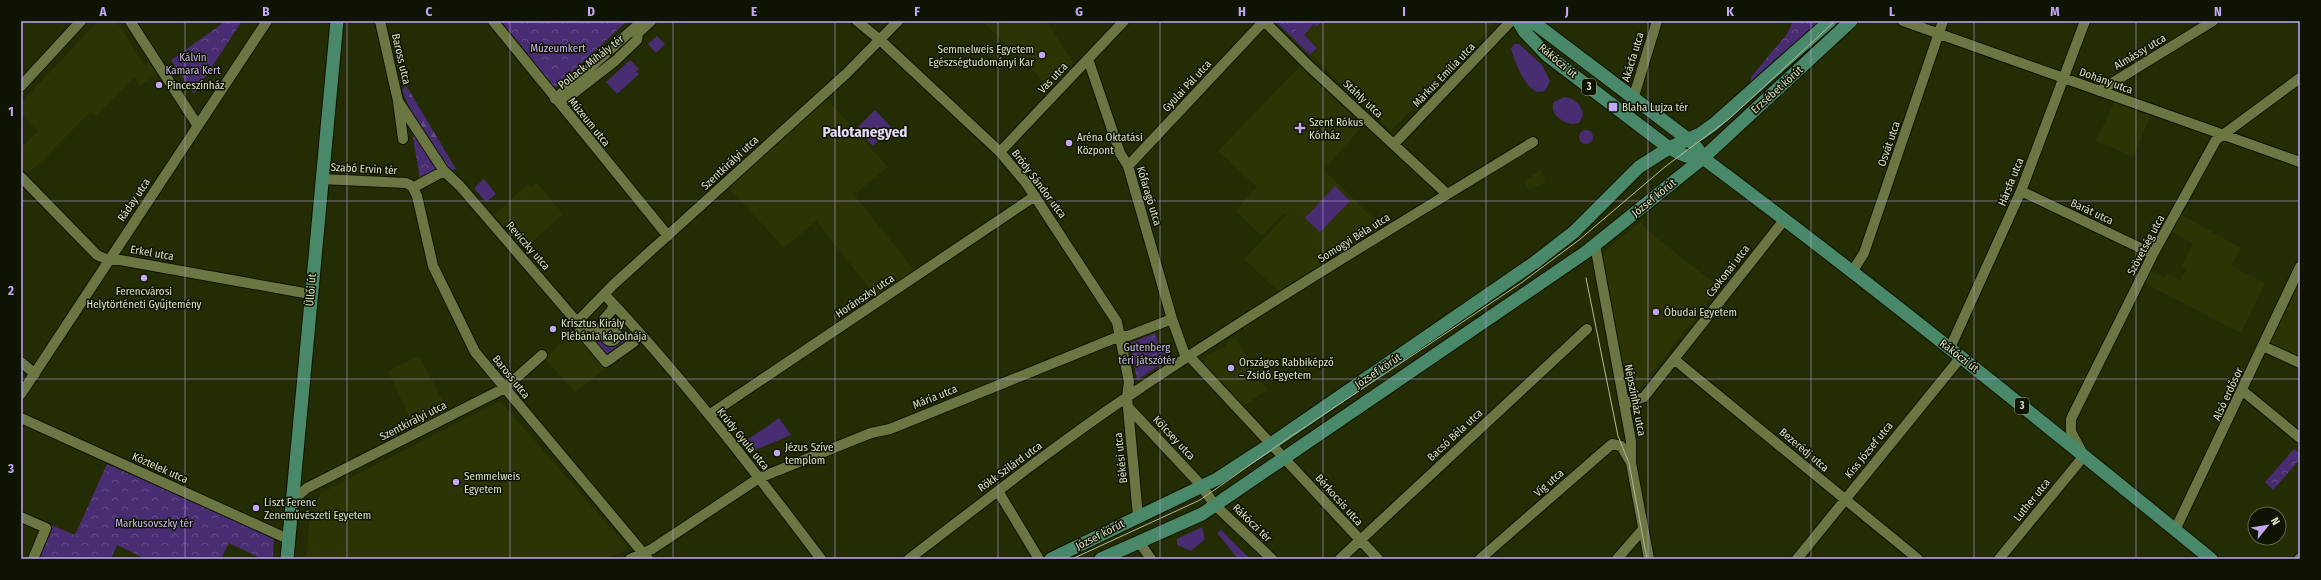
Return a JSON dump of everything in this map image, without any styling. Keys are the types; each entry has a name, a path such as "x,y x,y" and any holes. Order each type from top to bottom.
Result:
{"main road":[{"name":"Üllői út","path":"287,559 310,294 337,21"},
{"name":"Rákóczi út","path":"1518,21 1524,31 1547,55 1679,144 1697,148 1703,158 1785,219 1950,348 2211,559"},
{"name":"Rákóczi út","path":"1527,21 1537,25 1633,99 1679,144 1686,156 1703,158"},
{"name":"Erzsébet körút","path":"1703,158 1851,21"},
{"name":"Erzsébet körút","path":"1679,144 1714,124 1829,22"},
{"name":"József körút","path":"1051,559 1217,479 1271,444 1534,263 1574,232 1639,167 1679,144"},
{"name":"József körút","path":"1101,559 1140,543 1215,505 1283,457 1595,245 1703,158"}],"street":[{"path":"21,86 81,21"},
{"path":"130,21 198,126"},
{"name":"Ráday utca","path":"21,394 267,21"},
{"name":"Baross utca","path":"380,21 398,102 403,139"},
{"name":"Múzeum utca","path":"493,21 668,236"},
{"name":"Pollack Mihály tér","path":"555,99 642,21"},
{"name":"Pollack Mihály tér","path":"555,99 566,99 615,61 637,40 638,33 652,21"},
{"name":"Bródy Sándor utca","path":"857,21 879,39 1000,152 1035,196 1117,322 1129,382 1127,402"},
{"name":"Szentkirályi utca","path":"579,323 606,295 613,285 847,73 898,21"},
{"name":"Vas utca","path":"1000,152 1124,21"},
{"name":"Stáhly utca","path":"1264,21 1447,194"},
{"name":"Gyulai Pál utca","path":"1128,166 1264,21"},
{"name":"Márkus Emília utca","path":"1394,144 1511,21"},
{"name":"Akácfa utca","path":"1633,99 1657,21"},
{"name":"Dohány utca","path":"1903,21 2300,162"},
{"name":"Osvát utca","path":"1852,272 1864,253 1943,21"},
{"name":"Hársfa utca","path":"1950,348 2021,191 2085,21"},
{"name":"Almássy utca","path":"2099,91 2213,21"},
{"name":"Kőfaragó utca","path":"1088,59 1120,153 1128,166 1172,319 1187,357"},
{"name":"Szövetség utca","path":"2084,456 2071,432 2071,419 2153,254 2216,140 2300,78"},
{"name":"Baross utca","path":"398,102 444,171 460,186"},
{"name":"Somogyi Béla utca","path":"1127,402 1187,357 1447,194 1533,142"},
{"path":"418,186 444,171"},
{"name":"Erkel utca","path":"21,177 97,255 108,260 120,260 310,294"},
{"name":"Szabó Ervin tér","path":"321,179 406,183"},
{"name":"Baross utca","path":"406,183 412,186 418,196 433,266 475,352 646,556"},
{"name":"Reviczky utca","path":"460,186 579,323"},
{"name":"Barát utca","path":"2021,191 2153,254"},
{"name":"Horánszky utca","path":"709,416 1035,196"},
{"name":"Csokonai utca","path":"1624,404 1644,397 1675,360 1785,219"},
{"name":"Népszínház utca","path":"1595,245 1631,441 1631,463 1649,559"},
{"name":"Alsó erdősor","path":"2175,530 2243,391 2300,267"},
{"name":"Krúdy Gyula utca","path":"606,295 640,337 709,416 821,559"},
{"path":"611,332 604,319 612,310 613,304"},
{"name":"Mária utca","path":"646,556 759,478 871,433 897,426 1120,336 1128,336 1172,319"},
{"path":"579,323 611,332 640,337 606,362 580,331 579,323"},
{"name":"Bacsó Béla utca","path":"1340,559 1587,329"},
{"path":"2263,346 2300,363"},
{"name":"Szentkirályi utca","path":"292,501 307,488 505,388 542,355"},
{"name":"Bérkocsis utca","path":"1187,357 1271,444 1378,559"},
{"name":"Kiss József utca","path":"1797,559 1961,357"},
{"name":"Bezerédj utca","path":"1675,360 1844,500 1918,559"},
{"path":"21,362 35,374"},
{"path":"2243,391 2300,438"},
{"name":"Kölcsey utca","path":"1127,402 1202,486 1215,505"},
{"name":"Rökk Szilárd utca","path":"909,559 998,491 1127,402"},
{"name":"Békési utca","path":"1127,402 1138,516"},
{"name":"Köztelek utca","path":"21,418 288,539"},
{"name":"Víg utca","path":"1480,559 1612,444 1621,446 1631,463"},
{"name":"Luther utca","path":"1998,559 2084,456"},
{"path":"998,491 1039,559"},
{"name":"Rákóczi tér","path":"1215,505 1272,559"},
{"path":"21,517 46,528 33,559"},
{"path":"1617,559 1643,529"},
{"path":"1140,543 1150,559"},
{"path":"630,559 646,556"}],"shaded area":[{"path":"98,21 119,21 117,22 144,65 149,62 158,74 140,86 134,77 95,116 90,112 43,160 28,173 21,166 21,148 38,131 21,114 21,103"},
{"name":"Semmelweis Egyetem Egészségtudományi Kar","path":"982,21 1047,21 1073,63 1050,87"},
{"name":"Szent Rókus Kórház","path":"1322,21 1489,21 1493,25 1391,131 1371,111 1360,122 1363,125 1324,170 1382,227 1278,291 1244,259 1286,215 1284,213 1262,236 1235,211 1257,187 1218,151 1300,66 1357,120 1368,109 1310,55 1317,48 1304,35 1314,24 1317,27"},
{"path":"826,98 888,167 856,193 851,191 917,273 877,298 816,221 784,248 729,188"},
{"path":"2115,101 2151,114 2134,157 2096,141"},
{"path":"1541,170 1546,182 1529,190 1524,181"},
{"path":"536,182 563,214 524,249 494,215 528,184 531,187"},
{"path":"2182,215 2241,248 2231,266 2265,283 2241,333 2144,283 2151,271 2165,278 2167,274 2180,280 2186,269 2182,266 2193,243 2171,232"},
{"name":"Óbudai Egyetem","path":"1641,222 1647,230 1719,287 1639,390 1628,387 1603,267 1604,254 1608,248"},
{"path":"2300,277 2300,357 2269,343"},
{"path":"574,331 606,368 575,392 545,358"},
{"name":"Országos Rabbiképző – Zsidó Egyetem","path":"1235,337 1267,390 1243,406 1233,396 1234,394 1204,365 1206,355 1227,346 1226,343"},
{"path":"419,356 449,412 415,429 388,371"},
{"name":"Semmelweis Egyetem","path":"500,401 629,549 605,559 306,559 310,513 312,513 314,501 316,501 321,493"}],"green space":[{"name":"Kálvin Kamara Kert","path":"226,21 242,21 194,94 171,60"},
{"name":"Múzeumkert","path":"501,21 566,21 568,23 571,21 627,21 555,88"},
{"path":"1305,21 1322,21 1317,27 1314,24 1304,35 1317,48 1310,55 1291,36"},
{"path":"1305,21 1291,36 1276,22"},
{"path":"1793,21 1825,21 1750,86 1751,77 1787,34"},
{"path":"657,36 665,44 656,53 648,44"},
{"path":"1514,44 1519,44 1542,65 1550,81 1545,91 1537,92 1524,80 1512,52 1511,48"},
{"path":"630,60 639,69 636,71 639,74 617,94 606,82"},
{"path":"407,87 456,169 448,171 415,121 402,90"},
{"path":"1564,97 1575,101 1579,105 1583,116 1579,123 1574,124 1564,122 1556,115 1553,107 1554,102"},
{"path":"875,110 892,128 873,146 857,128"},
{"path":"411,125 441,170 420,180"},
{"path":"1586,130 1591,132 1593,137 1591,142 1586,144 1581,142 1579,137 1581,132"},
{"path":"484,179 496,194 486,202 474,188"},
{"path":"1335,186 1350,201 1320,232 1305,218"},
{"name":"Gutenberg téri játszótér","path":"1155,333 1160,349 1166,347 1169,359 1137,380 1130,343"},
{"path":"594,336 601,336 602,341 610,346 616,344 620,336 627,337 630,341 607,359 590,339"},
{"path":"779,418 791,435 748,453 741,444"},
{"path":"2294,449 2300,454 2300,459 2273,490 2265,482"},
{"name":"Markusovszky tér","path":"107,464 274,536 273,559 262,559 229,543 221,559 146,559 117,545 111,559 36,559 51,525 75,535"},
{"path":"1202,527 1205,539 1191,551 1177,545 1177,539"},
{"path":"1221,530 1250,559 1238,559 1217,533"}],"tram line":[{"path":"1072,559 1200,500 1284,441 1521,283 1579,240 1666,166 1729,119 1835,21"},
{"path":"1586,278 1618,436 1629,463 1647,559"}],"place":[{"name":"Semmelweis Egyetem Egészségtudományi Kar","path":"1042,55"},
{"name":"Pinceszínház","path":"159,85"},
{"name":"Blaha Lujza tér","path":"1613,107"},
{"name":"Szent Rókus Kórház","path":"1300,128"},
{"name":"Aréna Oktatási Központ","path":"1069,143"},
{"name":"Ferencvárosi Helytörténeti Gyűjtemény","path":"144,278"},
{"name":"Óbudai Egyetem","path":"1656,312"},
{"name":"Krisztus Király Plébánia kápolnája","path":"553,329"},
{"name":"Országos Rabbiképző – Zsidó Egyetem","path":"1231,368"},
{"name":"Jézus Szíve templom","path":"777,453"},
{"name":"Semmelweis Egyetem","path":"456,482"},
{"name":"Liszt Ferenc Zeneművészeti Egyetem","path":"256,508"}],"district":[{"name":"Palotanegyed","path":"865,132"}]}
